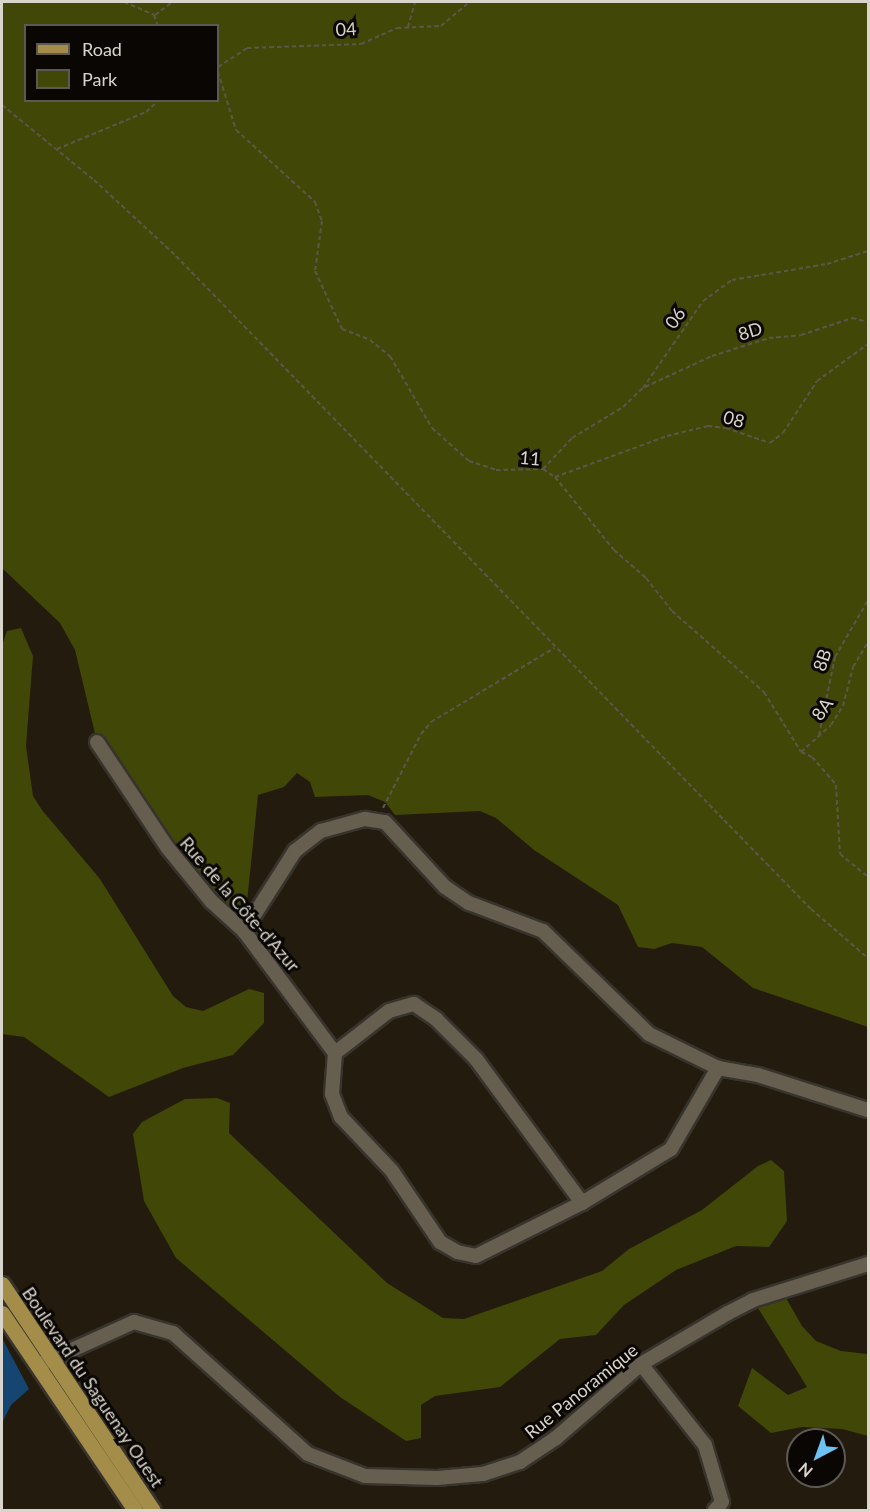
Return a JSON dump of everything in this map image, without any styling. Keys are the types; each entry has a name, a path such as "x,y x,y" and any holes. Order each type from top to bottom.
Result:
{"main road":[{"name":"Boulevard du Saguenay Ouest","path":"2,1284 153,1510"},
{"name":"Boulevard du Saguenay Ouest","path":"2,1313 135,1510"}],"street":[{"name":"Rue de la Côte-d'Azur","path":"97,742 168,847 211,902 244,931 335,1053"},
{"path":"244,931 295,851 321,831 365,819 380,821 445,887 469,903 543,930 649,1034 718,1068 758,1075 868,1110"},
{"path":"582,1203 476,1059 436,1019 414,1004 389,1011 335,1053 332,1094 341,1117 392,1171 440,1242 457,1252 476,1256 582,1203 671,1149 718,1068"},
{"name":"Rue Panoramique","path":"38,1366 135,1322 173,1333 308,1454 365,1476 437,1478 483,1474 520,1462 556,1438 641,1364 753,1300 868,1264"},
{"path":"641,1364 705,1445 718,1506 733,1510"}],"path":[{"path":"124,2 154,15 157,24"},
{"path":"154,15 172,2"},
{"path":"408,27 415,2"},
{"name":"04","path":"219,66 247,48 361,44 397,28 441,26 470,2"},
{"name":"11","path":"219,75 236,130 315,202 322,220 315,271 342,329 370,339 390,356 432,428 469,461 496,470 543,469 555,477 614,550 646,578 672,611 764,692 801,752 812,757 836,785 840,854 868,877"},
{"path":"57,149 146,112 157,102"},
{"path":"2,105 57,149 176,256 811,909 868,958"},
{"name":"06","path":"543,469 572,438 623,408 643,388 703,301 732,280 827,264 868,251"},
{"name":"8D","path":"643,388 712,357 769,338 801,334 852,318 868,322"},
{"name":"08","path":"555,477 667,436 708,426 726,428 770,443 783,433 817,381 868,344"},
{"name":"8B","path":"819,735 836,657 868,600"},
{"name":"8A","path":"801,752 819,735 843,706 854,667 868,642"},
{"path":"380,821 421,734 431,722 555,647"}],"green space":[{"path":"2,2 868,2 868,1027 753,988 702,947 672,943 654,949 638,947 618,905 534,850 496,818 480,811 395,815 385,802 368,795 315,797 310,782 297,773 284,787 258,795 244,931 167,847 97,742 75,650 60,623 2,568"},
{"path":"21,628 33,656 26,746 33,796 42,810 100,879 173,996 186,1007 203,1011 249,989 264,993 264,1023 233,1055 183,1068 109,1097 24,1037 2,1034 2,645 7,631"},
{"path":"217,1098 230,1103 229,1133 387,1283 443,1318 464,1319 602,1271 629,1249 702,1210 758,1166 771,1160 784,1171 787,1221 769,1247 736,1246 676,1270 624,1305 596,1335 560,1339 500,1387 435,1396 421,1405 421,1438 406,1441 340,1397 176,1258 144,1201 133,1134 142,1122 185,1099"},
{"path":"782,1291 802,1326 816,1341 841,1351 868,1354 868,1436 846,1430 846,1428 786,1428 786,1430 771,1433 738,1406 752,1368 788,1395 807,1387 753,1300"}],"water":[{"path":"2,1338 29,1389 11,1405 2,1423"}]}
